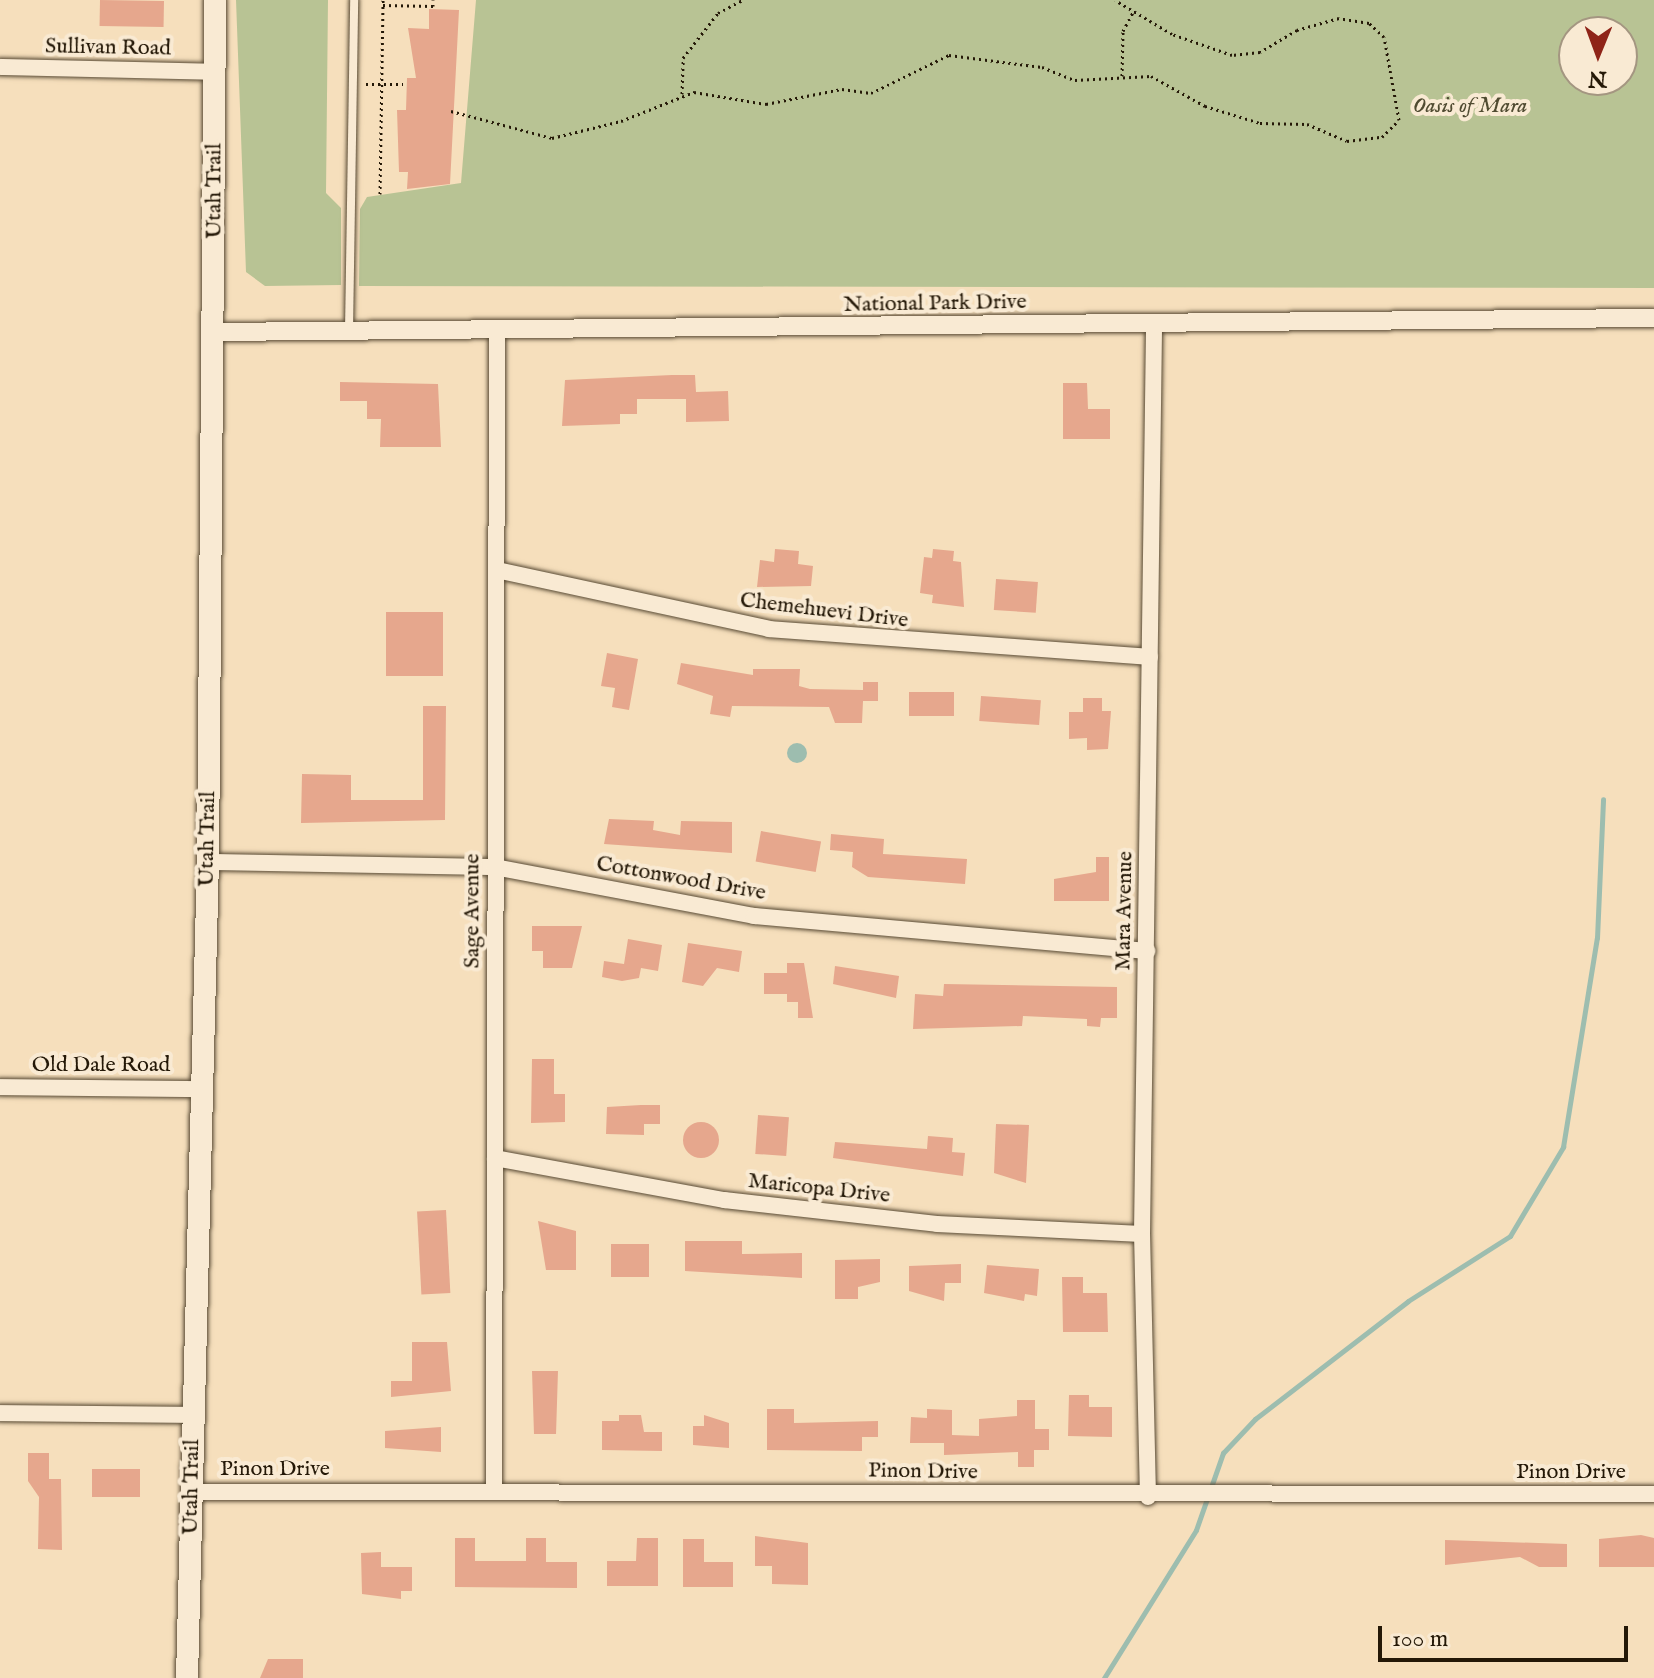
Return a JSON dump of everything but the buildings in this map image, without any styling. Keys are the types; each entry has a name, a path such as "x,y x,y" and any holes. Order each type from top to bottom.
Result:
{"main road":[{"name":"Utah Trail","path":"187,1678 208,862 216,332 215,0"}],"street":[{"name":"Sullivan Road","path":"0,67 215,72"},
{"name":"National Park Drive","path":"216,332 1154,326 1654,318"},
{"name":"Mara Avenue","path":"1148,1497 1142,1234 1154,326"},
{"name":"Sage Avenue","path":"494,1490 497,332"},
{"name":"Chemehuevi Drive","path":"497,570 769,629 1150,657"},
{"name":"Cottonwood Drive","path":"208,862 495,867 754,916 1147,951"},
{"name":"Old Dale Road","path":"0,1087 201,1089"},
{"name":"Maricopa Drive","path":"495,1158 724,1200 937,1224 1142,1234"},
{"path":"0,1413 193,1415"},
{"name":"Pinon Drive","path":"192,1492 494,1490 1148,1497 1654,1494"}],"lane":[{"path":"349,331 354,0"}],"path":[{"path":"380,194 383,2 433,6 433,0"},
{"path":"682,94 683,58 718,13 742,0"},
{"path":"451,111 552,138 621,121 682,94 766,104 842,89 871,93 949,55 1042,67 1075,80 1151,76 1205,106 1260,123 1307,124 1347,141 1382,137 1399,120 1384,37 1369,23 1339,18 1297,30 1260,52 1232,55 1133,12 1115,0"},
{"path":"1122,76 1123,31 1133,12"},
{"path":"353,83 403,84"}],"green space":[{"path":"236,0 328,0 326,193 341,208 341,285 265,286 246,272"},
{"name":"Oasis of Mara","path":"476,0 1654,0 1654,288 359,286 360,209 367,197 461,183"}],"shaded area":[{"path":"797,743 804,746 807,753 804,760 797,763 790,760 787,753 790,746"}],"waterway":[{"path":"1104,1678 1196,1530 1223,1453 1255,1419 1408,1301 1510,1236 1563,1147 1597,938 1603,799"}]}
